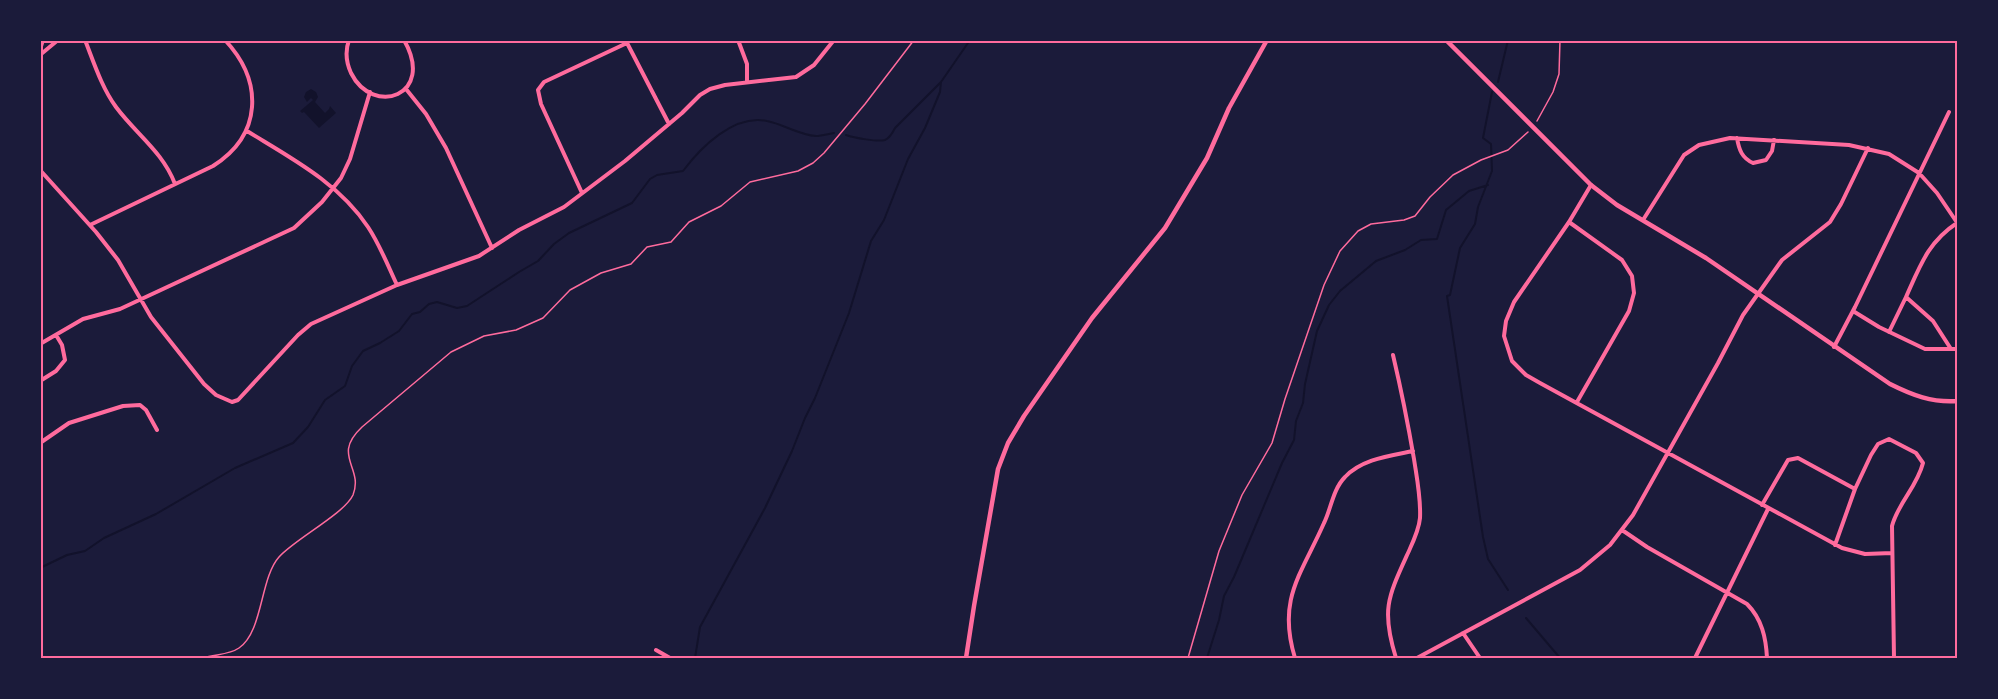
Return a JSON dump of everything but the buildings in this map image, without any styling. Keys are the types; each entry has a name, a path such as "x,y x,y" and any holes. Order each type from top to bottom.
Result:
{"street":[{"path":"40,49 43,40"},
{"path":"40,55 58,40"},
{"path":"85,40 109,97 165,162 175,184"},
{"path":"90,225 213,166 226,158 236,147 250,124 253,96 250,82 237,53 225,40"},
{"path":"349,40 346,53 349,68 356,81 370,92 386,96 403,93 413,76 414,65 404,40"},
{"path":"738,40 747,64 747,82"},
{"path":"40,170 90,225 126,272 151,317 204,384 229,402 238,400 311,324 397,285 480,256 519,230 564,207 625,161 700,95 710,89 747,82 796,77 814,65 834,40"},
{"path":"966,658 996,480 1008,443 1087,325 1170,221 1207,158 1230,106 1267,40"},
{"path":"1446,40 1591,185 1617,205 1706,258 1890,384 1920,398 1958,401"},
{"path":"582,193 541,104 538,90 544,82 627,42 669,124"},
{"path":"406,89 426,114 446,148 492,248"},
{"path":"40,344 83,320 120,309 294,228 308,216 341,178 350,159 370,92"},
{"path":"1834,347 1949,112"},
{"path":"247,131 346,198 369,228 397,285"},
{"path":"1737,138 1739,149 1753,163 1766,160 1772,151 1774,140"},
{"path":"1643,220 1684,155 1699,145 1721,139 1849,145 1889,154 1919,173 1937,193 1957,223 1942,233 1933,243 1888,332"},
{"path":"1417,658 1580,570 1600,554 1622,530 1668,454 1757,293 1782,260 1830,222 1868,148"},
{"path":"1591,185 1569,222 1514,302 1506,321 1504,336 1509,353 1518,368 1540,383 1835,544 1855,553 1892,553"},
{"path":"1569,222 1622,260 1632,276 1634,293 1629,311 1577,402"},
{"path":"1906,297 1933,321 1951,350"},
{"path":"1853,311 1888,332 1926,349 1958,349"},
{"path":"40,381 56,371 65,360 62,345 56,335"},
{"path":"1393,355 1420,493 1420,522 1392,588 1387,608 1396,658"},
{"path":"40,443 69,423 123,406 140,405 146,410 157,430"},
{"path":"1835,544 1855,489 1878,444 1889,439 1895,440 1916,453 1923,463 1919,478 1898,508 1892,526 1894,658"},
{"path":"1295,658 1288,634 1289,601 1343,479 1364,463 1413,451"},
{"path":"1762,505 1788,460 1798,458 1855,489"},
{"path":"1695,658 1768,509"},
{"path":"1622,530 1647,547 1747,604 1758,617 1762,627 1767,658"},
{"path":"1463,633 1480,658"},
{"path":"656,650 670,658"}],"path":[{"path":"203,658 234,651 244,643 255,620 274,563 284,552 342,507 352,496 355,483 348,446 362,427 451,352 484,336 516,330 543,318 570,290 601,273 631,264 647,247 671,242 689,222 721,206 750,182 798,171 813,163 865,104 914,40"},
{"path":"1188,658 1219,551 1242,495 1272,442 1324,285 1340,251 1358,231 1371,224 1404,220 1415,216 1430,196 1453,175 1481,160 1501,153 1533,128 1553,92 1559,74 1560,40"}],"shaded area":[{"path":"311,89 318,97 315,102 325,113 330,106 336,113 319,128 304,112 300,111 313,100 311,98 307,102 304,97"}],"waterway":[{"path":"846,135 877,140 888,138 941,82 970,40"},
{"path":"1498,82 1508,40"},
{"path":"695,658 700,627 765,508 815,398 849,313 871,241 884,220 908,159 925,128 940,92 941,82"},
{"path":"1492,92 1483,138 1491,144 1492,171 1478,207 1475,224 1460,248 1450,295 1447,296 1483,537 1488,559 1508,590"},
{"path":"40,568 67,555 85,551 104,538 156,514 235,468 293,443 308,427 325,400 345,386 352,366 363,351 399,331 412,314 437,302 457,308 467,306 538,261 554,244 569,233 632,203 650,179 657,175 683,171 699,152 719,134 731,127 755,120 773,122 810,135 834,133"},
{"path":"1207,658 1224,596 1294,440 1296,421 1303,403 1317,331 1329,305 1340,291 1376,261 1405,250 1421,240 1437,239 1446,210 1469,191 1488,185"},
{"path":"1526,618 1560,658"}]}
